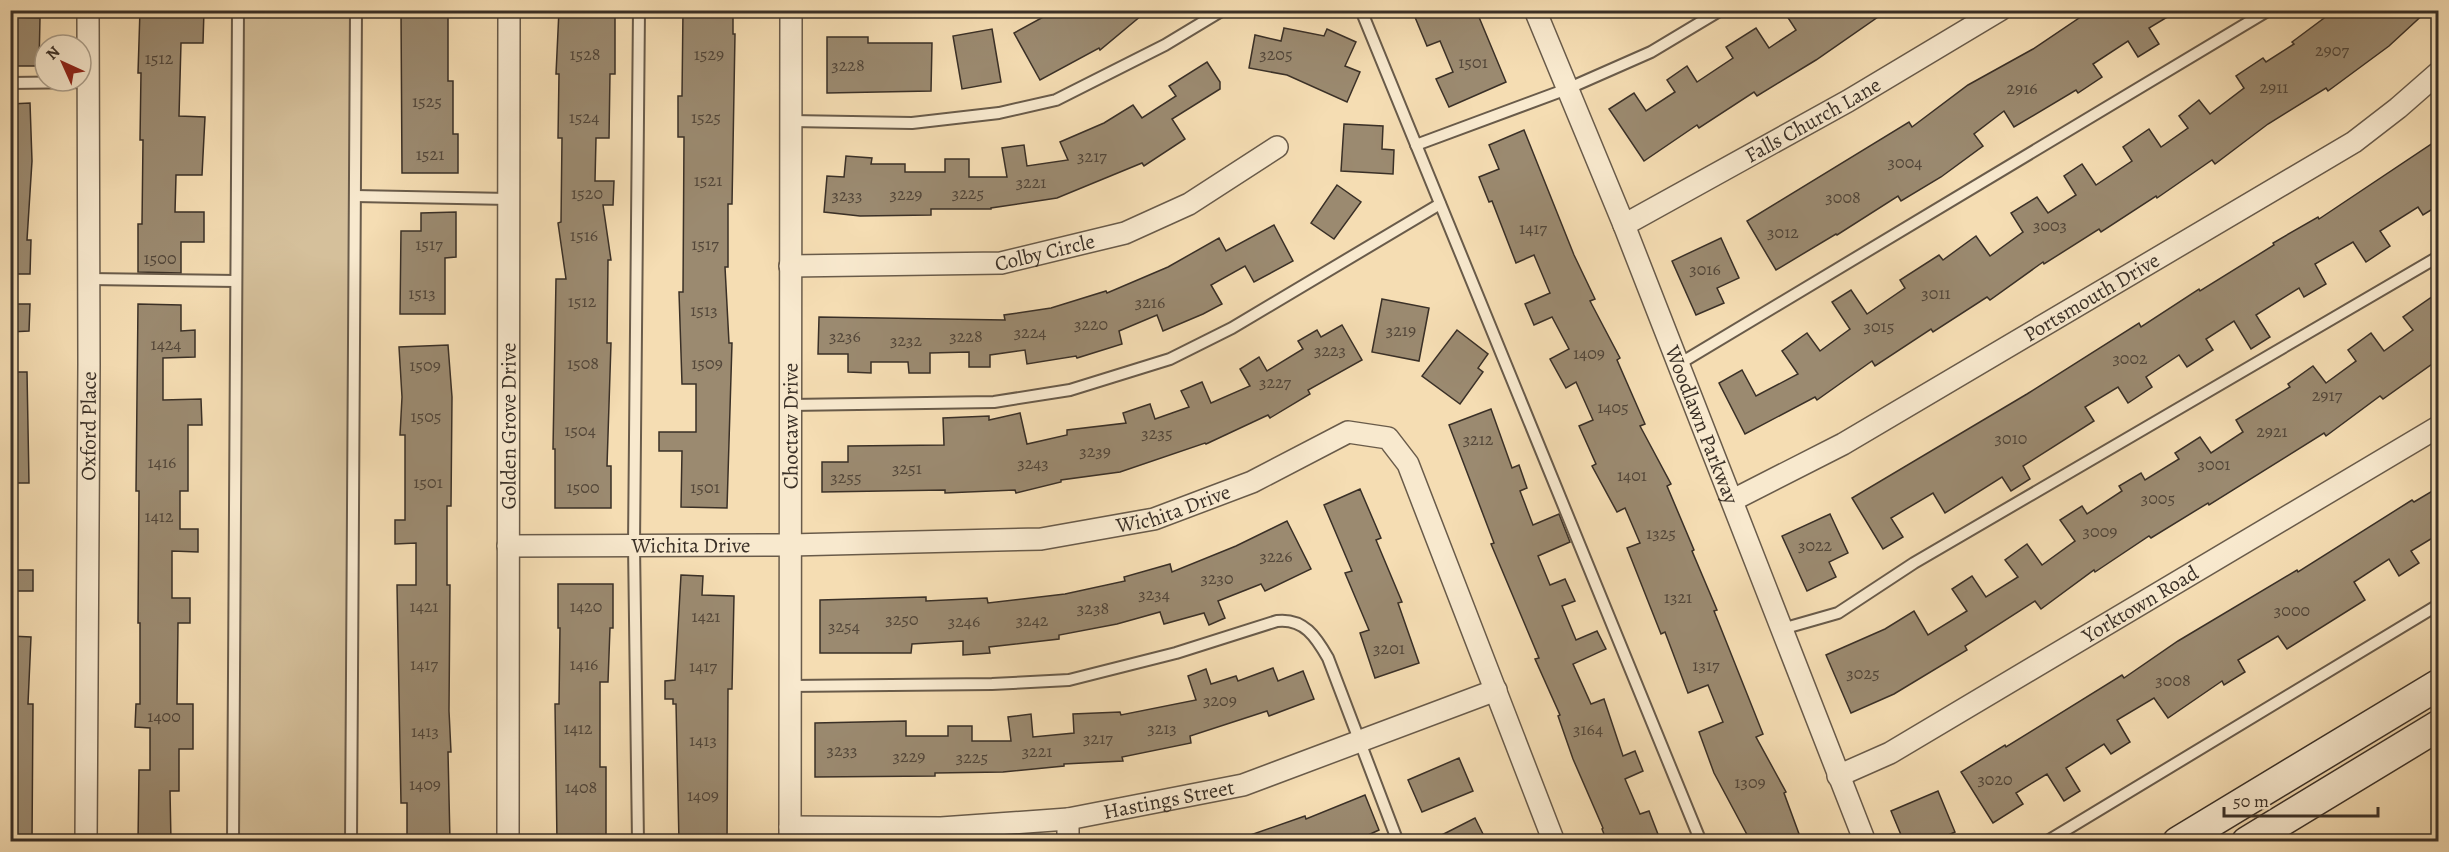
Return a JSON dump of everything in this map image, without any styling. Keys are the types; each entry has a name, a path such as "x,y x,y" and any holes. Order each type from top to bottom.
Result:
{"main road":[{"path":"2178,842 2439,685"},
{"path":"2247,842 2439,726"}],"street":[{"name":"Oxford Place","path":"88,10 88,33"},
{"name":"Golden Grove Drive","path":"508,842 509,10"},
{"name":"Choctaw Drive","path":"790,834 791,10"},
{"name":"Woodlawn Parkway","path":"1535,10 1624,225 1865,842"},
{"name":"Falls Church Lane","path":"1624,225 1848,101 2000,10"},
{"name":"Portsmouth Drive","path":"1733,500 1843,444 2354,142 2439,72"},
{"name":"Oxford Place","path":"86,842 88,93"},
{"name":"Colby Circle","path":"790,266 1001,263 1125,233 1189,204 1277,147"},
{"name":"Yorktown Road","path":"1838,776 1890,753 2439,427"},
{"name":"Wichita Drive","path":"508,546 790,545 1041,540 1154,519 1252,482 1348,432 1388,438 1408,464 1554,842"},
{"name":"Hastings Street","path":"790,834 941,828 1068,819 1243,784 1496,690"},
{"path":"1068,819 1068,842"}],"lane":[{"path":"232,842 238,10"},
{"path":"351,842 356,10"},
{"path":"638,842 634,545 639,10"},
{"path":"791,121 912,123 999,113 1056,100 1165,45 1223,10"},
{"path":"1361,10 1701,842"},
{"path":"1416,145 1567,89 1651,52 1721,10"},
{"path":"1679,364 2269,10"},
{"path":"10,82 33,82"},
{"path":"355,196 509,199"},
{"path":"790,405 994,402 1081,387 1170,359 1232,328 1440,204"},
{"path":"1782,629 1838,613 1914,563 2439,257"},
{"path":"89,279 236,281"},
{"path":"2046,842 2439,605"},
{"path":"790,686 992,684 1069,680 1176,653 1277,621 1288,620 1303,625 1317,639 1328,658 1398,842"}],"shaded area":[{"path":"238,11 356,11 351,841 233,842"}],"building":[{"path":"140,10 204,10 203,43 181,43 179,116 205,117 202,175 176,175 175,212 204,212 204,242 181,242 181,273 138,272 138,224 142,224 143,140 140,140 141,73 138,73"},
{"path":"559,10 615,10 615,74 610,74 609,138 596,138 595,181 614,181 613,205 603,205 611,260 608,260 607,343 611,343 607,466 611,466 611,508 555,508 555,449 553,449 556,279 566,279 558,223 561,222 562,138 558,138 559,74 556,74"},
{"path":"683,10 733,10 733,34 735,34 732,204 728,204 728,267 725,267 729,343 732,343 727,508 681,507 682,451 659,451 659,432 696,432 696,384 682,384 679,292 683,292 684,137 678,137 678,96 682,96"},
{"path":"1056,10 1148,10 1100,50 1099,48 1040,80 1014,33"},
{"path":"1412,10 1476,10 1506,82 1449,107 1436,79 1453,72 1440,41 1427,46"},
{"path":"1783,10 1888,10 1816,60 1757,96 1754,92 1699,128 1697,125 1644,161 1609,109 1634,93 1646,111 1675,92 1667,80 1687,66 1697,82 1733,58 1726,47 1756,28 1769,48 1796,30"},
{"path":"2091,10 2179,10 2149,28 2159,44 2138,57 2128,41 2093,64 2102,77 2078,93 2076,90 2014,127 2004,111 1974,134 1983,146 1941,177 1901,201 1898,196 1776,270 1747,221 1909,122 1912,127 1968,85 2033,49"},
{"path":"2335,10 2428,10 2389,46 2328,91 2326,88 2268,124 2215,164 2212,160 2157,198 2156,196 2101,232 2099,229 2044,264 2043,262 1990,300 1987,297 1933,332 1931,329 1875,366 1872,361 1817,400 1815,397 1745,434 1719,383 1742,370 1756,396 1798,374 1782,351 1807,333 1820,351 1850,329 1832,302 1851,290 1867,314 1905,288 1900,280 1939,255 1943,260 1976,236 1990,256 2023,232 2011,213 2037,197 2048,213 2076,195 2064,176 2082,164 2096,185 2132,161 2123,147 2149,129 2161,147 2188,128 2179,116 2199,100 2210,114 2244,88 2236,76 2263,58 2266,62 2294,44 2292,42"},
{"path":"401,12 448,12 448,81 453,81 453,134 458,134 458,173 402,173"},
{"path":"10,17 40,18 40,33 33,33 33,66 10,66"},
{"path":"1284,28 1324,36 1327,29 1356,42 1345,66 1360,72 1347,102 1287,75 1249,68 1255,35 1281,41"},
{"path":"992,29 1001,82 962,89 953,36"},
{"path":"827,37 868,37 868,43 932,43 931,91 827,93"},
{"path":"1207,62 1220,82 1220,89 1172,119 1185,139 1144,166 1142,163 1057,198 991,209 931,209 931,215 860,216 824,212 827,176 844,177 846,156 872,158 871,164 905,164 905,172 945,172 945,159 969,159 969,177 1007,177 1002,148 1024,145 1027,166 1068,160 1060,142 1104,123 1133,105 1142,118 1176,96 1169,86"},
{"path":"30,103 32,161 27,240 31,240 30,274 10,274 10,104"},
{"path":"1344,124 1383,126 1382,149 1394,150 1393,174 1341,171"},
{"path":"1524,130 1574,255 1595,299 1590,301 1620,358 1617,360 1645,424 1640,426 1671,484 1667,486 1694,550 1692,551 1717,610 1714,611 1763,734 1756,737 1786,792 1784,793 1802,842 1751,842 1714,773 1699,732 1723,722 1708,685 1688,693 1665,632 1661,634 1627,548 1640,543 1625,508 1617,512 1592,466 1596,464 1579,426 1593,420 1576,382 1566,388 1550,359 1569,349 1552,317 1534,325 1525,304 1550,293 1534,255 1516,263 1492,201 1489,202 1479,177 1499,169 1489,145"},
{"path":"2439,139 2439,205 2423,215 2418,207 2380,231 2390,246 2366,262 2353,242 2315,264 2326,284 2304,297 2299,288 2256,315 2270,337 2251,349 2234,321 2206,339 2213,350 2187,367 2179,355 2146,377 2152,387 2128,403 2118,387 2085,407 2094,421 2023,466 2030,479 2011,491 2002,477 1945,513 1933,493 1891,518 1903,537 1883,549 1852,498 2027,394 2139,323 2141,327 2199,289 2200,291 2274,245 2273,243 2318,217 2319,219"},
{"path":"1337,185 1361,202 1334,239 1311,223"},
{"path":"456,212 456,257 445,258 445,314 400,314 401,231 421,231 421,213"},
{"path":"1274,225 1293,261 1254,282 1245,266 1211,285 1222,304 1163,331 1157,315 1119,331 1122,344 1077,358 1076,356 1027,364 1025,350 990,355 990,367 969,367 969,352 930,353 930,373 909,373 908,362 871,362 871,373 848,372 848,354 818,354 819,317 1005,320 1004,315 1051,308 1106,291 1107,293 1168,267 1219,238 1226,251"},
{"path":"1721,238 1739,278 1717,288 1724,303 1696,315 1672,261"},
{"path":"2439,292 2439,359 2383,399 2380,396 2326,436 2324,433 2209,505 2208,503 2151,538 2149,536 2095,572 2094,570 2041,609 2035,601 1965,646 1967,650 1894,694 1851,713 1826,655 1885,629 1914,611 1928,635 1967,611 1952,589 1972,576 1986,597 2018,577 2005,560 2027,544 2042,565 2075,541 2060,520 2082,506 2087,514 2122,491 2119,486 2141,473 2145,480 2179,459 2175,453 2200,437 2211,453 2243,432 2236,420 2290,387 2288,384 2313,366 2326,383 2356,361 2348,350 2371,333 2384,351 2413,330 2403,317"},
{"path":"1382,299 1429,308 1419,361 1372,352"},
{"path":"10,304 30,304 29,331 10,332"},
{"path":"138,304 181,305 181,331 195,330 195,357 163,358 163,400 201,399 202,425 188,425 188,491 180,491 180,529 198,529 198,552 172,551 172,598 190,598 190,623 178,623 177,704 193,704 193,749 179,749 179,791 170,791 171,842 138,842 139,770 150,770 150,728 135,727 136,704 140,704 139,491 136,491"},
{"path":"1342,325 1362,360 1308,390 1310,394 1270,418 1268,415 1206,444 1120,472 1061,480 1061,482 1016,493 1015,490 945,493 945,490 822,492 822,462 848,462 848,446 944,445 943,418 989,416 989,420 1020,413 1027,444 1067,435 1067,430 1126,423 1123,413 1150,404 1155,419 1189,407 1181,391 1202,382 1211,403 1250,386 1240,369 1259,357 1267,371 1303,349 1298,341 1317,330 1321,337"},
{"path":"1457,330 1488,354 1478,368 1483,372 1460,404 1422,376"},
{"path":"448,345 452,397 451,506 447,506 447,585 450,585 451,752 448,752 450,842 407,842 407,803 401,803 397,585 416,585 416,543 395,544 395,520 405,520 405,435 400,435 402,397 399,347"},
{"path":"10,372 27,372 29,483 10,483"},
{"path":"1491,409 1512,468 1519,465 1527,488 1520,491 1533,525 1559,514 1570,542 1538,556 1550,585 1565,579 1575,601 1562,606 1576,640 1597,631 1606,649 1573,664 1591,704 1604,699 1623,756 1635,751 1643,771 1625,779 1640,814 1649,811 1661,842 1607,842 1573,759 1558,716 1560,715 1535,659 1539,658 1491,544 1494,543 1449,425"},
{"path":"2439,487 2439,534 2411,551 2419,563 2399,576 2389,559 2354,582 2365,600 2287,649 2278,636 2238,660 2245,672 2224,685 2222,681 2168,718 2154,698 2117,720 2130,742 2111,754 2104,744 2066,768 2080,791 2064,801 2047,774 2016,793 2023,804 1993,823 1961,772 2005,745 2006,747 2122,675 2124,678 2178,641 2297,570 2298,572 2412,500 2414,502"},
{"path":"1360,489 1381,538 1376,540 1402,602 1398,603 1419,663 1375,678 1360,633 1369,630 1345,573 1352,571 1324,505"},
{"path":"1830,514 1848,553 1829,562 1836,577 1807,591 1782,536"},
{"path":"1287,521 1311,569 1265,591 1261,584 1218,601 1225,618 1209,625 1204,613 1164,624 1160,612 1117,624 1059,635 1059,639 989,647 990,653 963,655 963,641 912,644 911,653 820,653 820,600 926,597 926,601 987,598 988,603 1065,594 1125,581 1124,577 1170,564 1172,572 1236,546"},
{"path":"10,570 33,570 33,591 10,591"},
{"path":"681,575 703,576 702,595 734,596 732,689 728,689 727,842 679,842 676,704 673,704 673,699 665,699 665,681 675,680"},
{"path":"558,584 613,584 613,628 610,628 608,682 600,682 600,767 606,767 606,842 557,842 555,704 559,704"},
{"path":"10,636 31,637 28,704 33,704 32,842 10,842"},
{"path":"1273,668 1278,681 1303,671 1314,699 1269,716 1267,711 1190,736 1191,743 1122,757 1123,761 1064,764 1064,766 1003,772 935,773 935,776 815,777 815,723 906,721 906,736 948,736 948,726 972,726 972,741 1011,741 1008,717 1031,714 1033,737 1074,733 1073,714 1120,712 1121,715 1196,700 1188,676 1206,669 1211,684 1236,676 1238,681"},
{"path":"1459,758 1473,791 1422,812 1408,780"},
{"path":"1938,791 1955,832 1933,842 1904,842 1891,811"},
{"path":"1365,795 1379,830 1353,842 1240,842 1239,839 1305,816 1306,819"},
{"path":"1475,818 1487,842 1428,842"}]}
